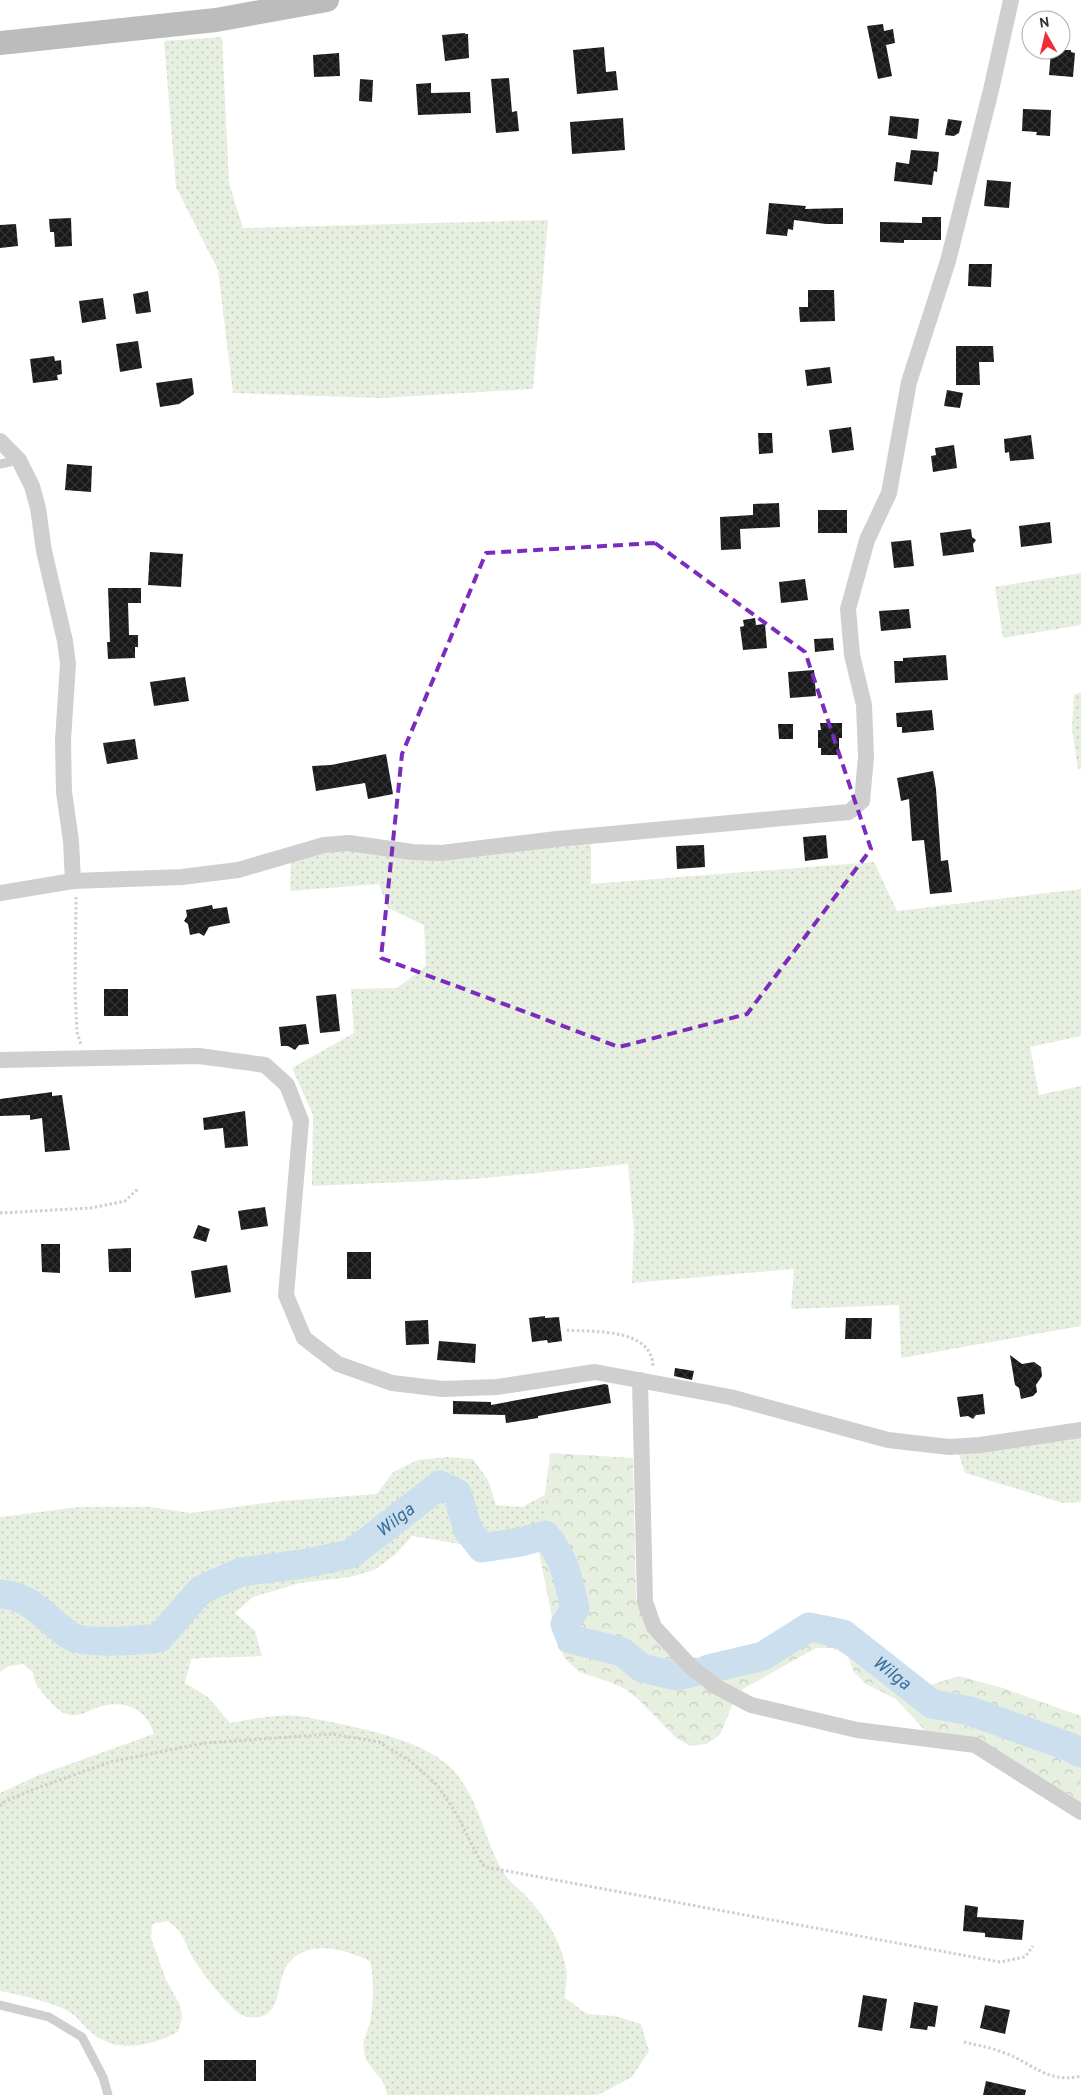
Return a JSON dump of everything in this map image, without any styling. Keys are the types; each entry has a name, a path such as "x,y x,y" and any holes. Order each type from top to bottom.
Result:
{"street":[{"path":"0,43 216,20 327,0"},
{"path":"0,893 73,881 182,877 238,870 324,845 349,843 412,852 442,853 586,836 849,812 862,801 866,758 864,705 852,655 848,609 867,540 889,493 909,382 948,262 989,100 1011,0"},
{"path":"0,441 19,460 32,486 38,508 44,551 65,641 68,664 64,720 64,792 71,841 73,881"},
{"path":"0,1060 199,1056 265,1065 287,1085 301,1122 286,1295 304,1338 338,1364 392,1383 443,1389 497,1386 595,1372 730,1397 888,1440 949,1447 980,1445 1081,1430"},
{"path":"646,1382 645,1602 654,1627 690,1666 715,1686 751,1705 857,1730 975,1745 1081,1812"}],"lane":[{"path":"0,464 19,460"},
{"path":"0,2005 49,2017 82,2037 103,2077 108,2095"}],"path":[{"path":"73,881 77,903 75,990 77,1032 85,1058"},
{"path":"0,1213 91,1208 126,1201 139,1188"},
{"path":"567,1330 627,1335 638,1340 648,1348 653,1360 646,1382"},
{"path":"0,1806 4,1802 29,1791 110,1762 205,1743 332,1734 379,1742 410,1761 437,1785 456,1813 479,1859 485,1867 490,1869 1000,1962 1025,1957 1034,1946"},
{"path":"964,2042 1003,2052 1056,2078 1067,2079 1081,2076"}],"highlighted area":[{"path":"655,543 805,652 871,849 747,1014 619,1047 381,958 402,754 486,553"}],"green space":[{"path":"222,37 229,183 243,228 548,220 533,389 381,398 233,393 218,270 176,187 164,41"},
{"path":"1081,573 1081,625 1003,638 995,587"},
{"path":"1081,692 1081,769 1078,769 1072,729 1074,695"},
{"path":"591,839 591,884 874,862 897,911 1081,889 1081,1036 1030,1047 1039,1095 1081,1086 1081,1326 901,1358 899,1305 791,1309 794,1269 632,1283 634,1231 628,1164 474,1179 312,1186 313,1115 292,1068 354,1033 351,989 397,988 426,966 424,925 388,908 379,884 290,891 291,859 325,848 362,850"},
{"path":"1081,1436 1081,1502 1063,1503 965,1473 958,1452"},
{"path":"550,1453 633,1458 636,1598 650,1635 697,1680 709,1662 758,1648 811,1614 830,1616 849,1628 863,1643 905,1676 930,1685 959,1676 1003,1688 1081,1716 1081,1810 994,1757 930,1736 896,1699 866,1684 854,1672 848,1657 833,1648 816,1648 743,1689 733,1703 720,1735 706,1744 690,1746 675,1737 627,1690 580,1672 567,1661 558,1647 538,1547 546,1512 545,1495"},
{"path":"446,1457 473,1459 488,1480 496,1505 522,1507 545,1495 546,1512 538,1547 484,1548 412,1536 395,1555 374,1570 350,1577 300,1583 253,1597 235,1613 255,1631 262,1656 191,1659 185,1683 208,1697 230,1723 264,1717 298,1716 310,1718 364,1729 400,1740 434,1755 447,1765 458,1776 473,1800 498,1863 505,1875 540,1912 551,1929 564,1958 567,1972 565,1998 587,2014 615,2016 641,2024 649,2051 632,2077 598,2095 387,2095 383,2083 369,2064 364,2052 364,2042 371,2019 373,2003 370,1961 349,1953 325,1948 303,1952 286,1967 276,2001 267,2014 259,2017 247,2017 234,2009 218,1992 193,1958 179,1931 168,1921 152,1924 151,1938 166,1980 180,2005 182,2018 178,2032 168,2037 134,2046 112,2044 92,2033 66,2010 42,2001 0,1991 0,1793 39,1775 154,1734 151,1726 141,1713 128,1706 111,1704 79,1714 64,1713 44,1695 36,1683 33,1672 23,1664 9,1666 0,1672 0,1517 79,1507 150,1507 191,1513 281,1501 377,1494 393,1472 418,1460"}],"building":[{"path":"883,24 884,31 893,29 895,43 886,45 892,76 878,79 867,26"},
{"path":"468,34 469,58 445,61 442,35"},
{"path":"604,47 606,72 616,71 618,90 577,94 573,50"},
{"path":"1071,52 1075,53 1073,77 1049,75 1050,60 1071,60"},
{"path":"339,53 340,76 314,77 313,55"},
{"path":"509,78 512,112 517,111 519,131 496,133 491,79"},
{"path":"360,79 373,80 372,102 359,101"},
{"path":"431,83 431,93 470,92 471,113 418,115 416,84"},
{"path":"1023,109 1051,110 1050,136 1036,135 1037,132 1022,131"},
{"path":"890,116 919,119 917,139 888,135"},
{"path":"623,118 625,150 572,154 570,122"},
{"path":"948,119 962,121 959,133 954,136 945,135"},
{"path":"911,150 939,152 937,172 934,171 932,185 894,181 896,162 909,164"},
{"path":"987,180 1011,182 1009,208 984,206"},
{"path":"769,203 806,206 805,209 843,208 843,224 794,220 793,230 788,229 787,236 766,234"},
{"path":"922,217 941,217 941,240 904,240 904,243 880,242 880,222 922,223"},
{"path":"71,218 72,246 55,247 54,232 50,232 49,219"},
{"path":"16,224 18,246 0,248 0,225"},
{"path":"969,264 992,264 991,287 968,286"},
{"path":"808,290 834,290 835,321 800,322 799,307 808,307"},
{"path":"148,291 151,312 136,314 133,294"},
{"path":"103,298 106,319 82,323 79,301"},
{"path":"138,341 142,368 120,372 116,344"},
{"path":"956,346 993,346 994,362 979,362 980,385 956,385"},
{"path":"54,356 55,361 61,360 62,374 57,375 58,380 33,383 30,359"},
{"path":"830,367 832,383 807,386 805,370"},
{"path":"192,378 194,394 179,404 160,407 156,383"},
{"path":"947,390 963,393 960,408 944,406"},
{"path":"851,427 854,450 832,453 829,430"},
{"path":"758,433 772,433 773,453 759,454"},
{"path":"1031,435 1034,459 1010,461 1009,452 1005,453 1004,439"},
{"path":"954,445 957,468 933,472 931,456 936,455 935,448"},
{"path":"67,464 92,466 91,492 65,490"},
{"path":"779,503 780,527 740,529 741,549 721,550 720,517 753,515 753,504"},
{"path":"818,510 847,510 847,533 818,533"},
{"path":"1050,522 1052,543 1021,547 1019,526"},
{"path":"971,529 972,537 976,540 973,544 974,552 943,556 940,533"},
{"path":"911,540 914,566 894,568 891,542"},
{"path":"150,552 183,554 181,587 148,585"},
{"path":"805,579 808,600 781,603 779,582"},
{"path":"108,588 141,588 141,603 128,603 129,635 138,635 138,647 135,647 135,658 108,659 107,642 110,642"},
{"path":"909,609 911,628 881,631 879,611"},
{"path":"755,618 756,625 765,624 767,648 743,650 740,627 744,626 743,620"},
{"path":"833,638 834,650 815,652 814,639"},
{"path":"946,655 948,680 895,683 894,661 903,661 903,658"},
{"path":"814,670 816,696 790,698 788,672"},
{"path":"185,677 189,701 154,706 150,682"},
{"path":"932,710 934,730 902,733 902,727 897,727 896,713"},
{"path":"820,723 842,723 842,738 839,738 839,755 821,755 821,748 818,748 818,730 821,730"},
{"path":"778,724 793,724 793,739 779,739"},
{"path":"135,739 138,759 107,764 103,743"},
{"path":"386,754 393,794 368,799 365,783 316,791 312,766 331,765"},
{"path":"933,771 941,861 948,860 952,892 930,894 924,840 912,841 909,799 901,801 897,778"},
{"path":"826,835 828,858 805,861 803,837"},
{"path":"704,845 705,867 677,869 676,846"},
{"path":"212,905 213,909 227,907 230,923 209,927 204,936 199,933 190,935 188,924 184,921 187,916 186,910"},
{"path":"104,989 128,989 128,1016 104,1016"},
{"path":"336,994 340,1031 320,1033 316,996"},
{"path":"306,1024 309,1044 299,1045 295,1050 288,1046 281,1046 279,1027"},
{"path":"52,1092 52,1096 62,1095 70,1150 45,1152 42,1118 30,1120 30,1115 0,1116 0,1099"},
{"path":"245,1111 248,1146 225,1148 223,1128 204,1130 203,1118"},
{"path":"265,1207 268,1226 241,1230 238,1211"},
{"path":"198,1225 210,1229 206,1242 193,1238"},
{"path":"41,1244 60,1244 60,1273 42,1272"},
{"path":"131,1248 131,1272 109,1272 108,1249"},
{"path":"347,1252 371,1252 371,1279 347,1279"},
{"path":"227,1265 231,1292 195,1298 191,1271"},
{"path":"545,1316 545,1318 559,1317 562,1341 548,1343 547,1340 532,1342 529,1318"},
{"path":"846,1318 872,1318 871,1339 845,1339"},
{"path":"428,1320 429,1344 406,1345 405,1321"},
{"path":"439,1341 476,1344 475,1363 437,1360"},
{"path":"1010,1355 1022,1364 1034,1362 1041,1367 1042,1376 1036,1385 1037,1392 1033,1396 1021,1399 1019,1388 1015,1385"},
{"path":"675,1368 694,1371 692,1380 674,1376"},
{"path":"608,1385 611,1403 538,1416 538,1418 506,1423 505,1415 453,1414 453,1401 491,1402 491,1405"},
{"path":"983,1394 985,1414 976,1415 973,1419 968,1416 960,1417 957,1397"},
{"path":"965,1905 978,1907 977,1917 1024,1920 1022,1940 985,1937 985,1933 963,1931"},
{"path":"863,1995 887,1999 882,2031 858,2027"},
{"path":"914,2002 938,2006 935,2027 928,2026 927,2030 910,2028"},
{"path":"985,2005 1010,2010 1005,2034 980,2028"},
{"path":"204,2060 256,2060 256,2081 204,2081"},
{"path":"986,2081 1026,2090 1025,2095 983,2095"}],"waterway":[{"name":"Wilga","path":"0,1594 22,1599 31,1604 62,1630 78,1639 114,1641 159,1638 201,1590 241,1572 302,1564 351,1554 440,1485 457,1493 468,1530 482,1548 521,1542 545,1535 557,1551 565,1569 575,1609 565,1624 571,1639 622,1652 642,1668 676,1676 694,1672"},
{"name":"Wilga","path":"708,1669 763,1656 809,1627 843,1634 932,1704 970,1711 1070,1747 1081,1753"}]}
